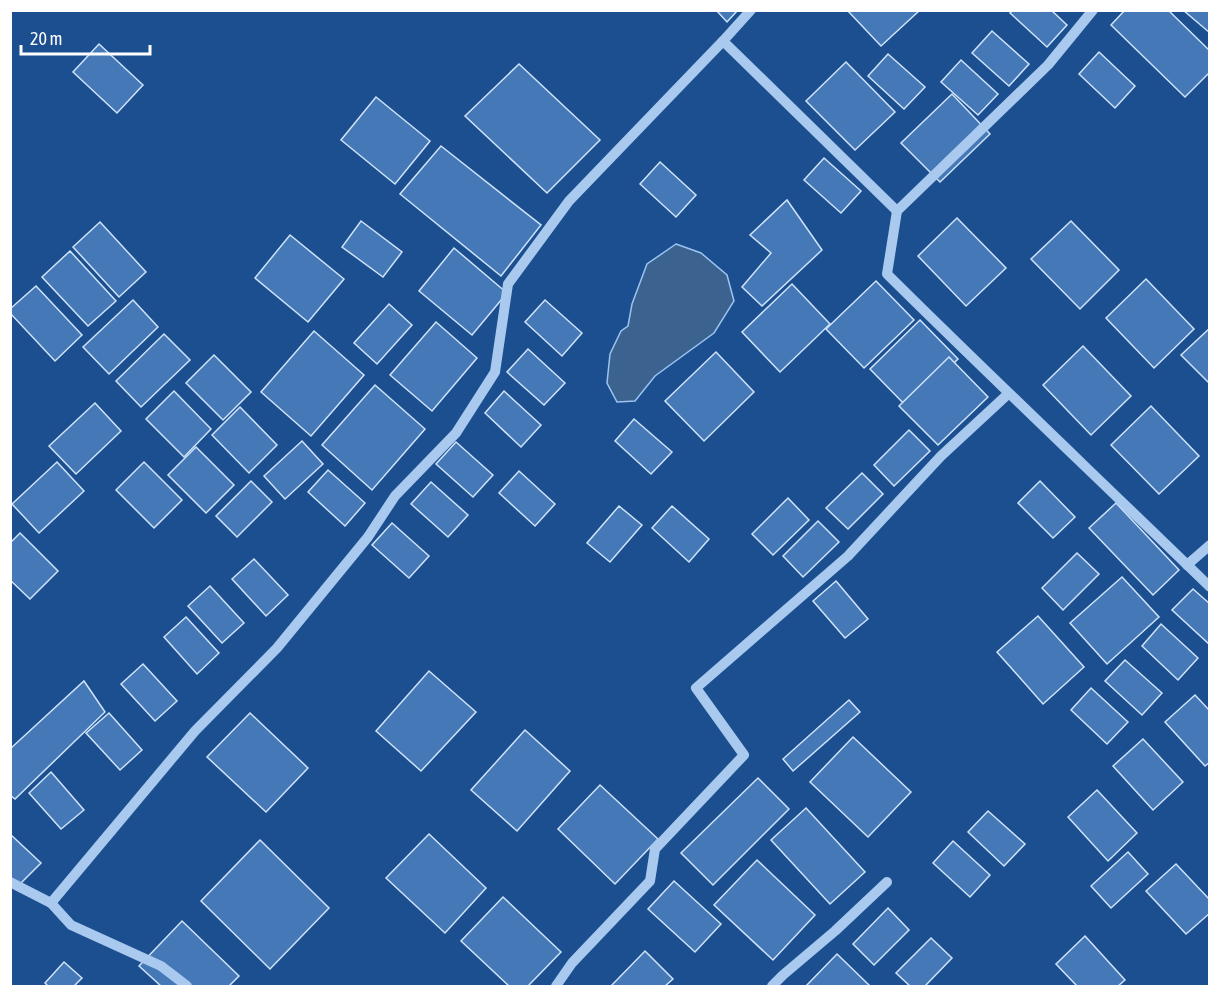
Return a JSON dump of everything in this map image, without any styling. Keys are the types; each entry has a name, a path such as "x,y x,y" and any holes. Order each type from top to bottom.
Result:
{"street":[{"path":"51,903 195,731 277,648 368,537 395,496 456,433 495,372 508,284 569,201 751,10"},
{"path":"1093,10 1048,65 897,212 887,274 1209,587"},
{"path":"723,40 897,212"},
{"path":"556,987 572,963 650,881 655,849 744,754 696,688 848,556 941,456 1008,394"},
{"path":"1187,565 1209,545"},
{"path":"10,882 51,903 71,925 161,966 187,987"},
{"path":"772,987 887,882"}],"water":[{"path":"676,244 701,253 727,275 734,301 714,333 655,376 635,401 617,402 607,383 610,354 621,331 628,326 632,304 647,264"}],"building":[{"path":"716,10 738,10 727,22"},
{"path":"847,10 920,10 881,46"},
{"path":"1013,10 1051,10 1067,25 1047,47 1010,13"},
{"path":"1125,10 1168,10 1210,51 1210,72 1185,97 1111,25"},
{"path":"1183,10 1210,10 1210,33"},
{"path":"992,31 1029,64 1009,86 972,53"},
{"path":"99,44 143,85 117,113 73,72"},
{"path":"1099,52 1135,86 1115,108 1079,74"},
{"path":"888,54 925,87 904,109 868,76"},
{"path":"961,60 998,94 978,115 941,82"},
{"path":"846,62 895,112 855,150 806,101"},
{"path":"519,64 600,140 547,193 465,116"},
{"path":"952,94 990,134 940,182 901,143"},
{"path":"376,97 430,141 395,184 341,140"},
{"path":"441,146 541,225 501,276 400,194"},
{"path":"824,158 861,191 841,213 804,180"},
{"path":"660,162 696,195 676,217 640,184"},
{"path":"787,200 822,250 762,306 742,287 771,253 750,235"},
{"path":"957,218 1006,268 966,306 918,256"},
{"path":"361,221 402,252 383,277 342,247"},
{"path":"1071,221 1119,270 1080,309 1031,259"},
{"path":"100,222 146,272 119,297 73,247"},
{"path":"290,235 344,279 308,322 255,278"},
{"path":"454,248 507,293 472,335 419,291"},
{"path":"70,251 116,301 88,326 42,277"},
{"path":"1146,279 1194,329 1154,368 1106,318"},
{"path":"876,281 914,320 864,368 826,329"},
{"path":"792,284 830,324 780,372 742,332"},
{"path":"36,286 82,335 55,361 10,313 10,309"},
{"path":"133,300 158,327 109,374 83,347"},
{"path":"545,300 582,333 562,356 525,322"},
{"path":"389,304 412,325 377,364 354,343"},
{"path":"920,320 958,359 908,408 870,369"},
{"path":"436,322 477,358 432,411 390,375"},
{"path":"1210,328 1210,384 1181,355"},
{"path":"314,331 364,375 311,436 261,392"},
{"path":"164,334 190,360 141,407 116,381"},
{"path":"1083,346 1131,396 1091,435 1043,385"},
{"path":"528,349 565,383 544,405 507,372"},
{"path":"716,352 754,392 704,441 665,401"},
{"path":"214,355 251,392 223,420 186,383"},
{"path":"949,357 988,397 938,445 899,406"},
{"path":"375,385 425,429 372,490 322,445"},
{"path":"174,391 211,429 184,457 146,419"},
{"path":"504,391 541,425 521,447 485,413"},
{"path":"95,403 121,431 76,474 49,446"},
{"path":"1151,406 1199,456 1159,494 1111,445"},
{"path":"240,407 277,445 249,473 212,435"},
{"path":"634,419 672,452 651,474 615,441"},
{"path":"909,430 930,451 894,486 874,465"},
{"path":"302,441 323,464 285,499 264,476"},
{"path":"456,442 493,475 473,497 436,464"},
{"path":"196,447 234,485 206,513 168,475"},
{"path":"57,462 84,491 39,533 12,504"},
{"path":"144,462 182,500 154,528 116,490"},
{"path":"328,470 365,503 345,526 308,492"},
{"path":"519,471 555,504 535,526 499,493"},
{"path":"862,473 883,494 848,529 826,508"},
{"path":"251,481 272,502 237,537 216,516"},
{"path":"1040,481 1075,517 1053,538 1018,503"},
{"path":"431,482 468,515 448,537 411,504"},
{"path":"788,498 809,520 773,555 752,534"},
{"path":"1116,503 1179,570 1153,595 1089,528"},
{"path":"619,506 642,525 610,562 587,543"},
{"path":"672,506 709,539 689,562 652,528"},
{"path":"818,521 839,542 803,577 783,556"},
{"path":"392,523 429,556 409,578 372,545"},
{"path":"20,533 58,571 30,599 10,580 10,543"},
{"path":"1077,553 1099,574 1063,610 1042,588"},
{"path":"254,559 288,595 266,616 232,579"},
{"path":"1122,577 1159,617 1107,664 1070,623"},
{"path":"836,581 868,619 845,638 813,601"},
{"path":"210,586 244,623 222,643 188,606"},
{"path":"1193,589 1210,604 1209,644 1172,610"},
{"path":"1038,616 1084,667 1043,704 997,652"},
{"path":"186,617 219,653 197,674 164,637"},
{"path":"1161,624 1198,658 1178,680 1142,646"},
{"path":"1125,660 1162,693 1142,715 1105,681"},
{"path":"143,664 177,701 155,721 121,684"},
{"path":"429,671 476,712 421,771 376,731"},
{"path":"84,681 105,712 15,799 10,795 10,749"},
{"path":"1091,688 1128,722 1107,744 1071,710"},
{"path":"1195,695 1210,711 1210,762 1205,766 1165,722"},
{"path":"849,700 860,712 793,771 783,759"},
{"path":"109,713 142,750 120,770 86,733"},
{"path":"250,713 308,768 266,812 207,757"},
{"path":"525,730 570,771 517,831 471,790"},
{"path":"853,737 911,792 868,837 810,782"},
{"path":"1143,739 1183,782 1153,810 1113,766"},
{"path":"51,772 84,810 61,829 29,793"},
{"path":"758,778 789,809 713,885 681,853"},
{"path":"600,785 658,839 615,884 558,829"},
{"path":"1097,790 1137,833 1108,861 1068,817"},
{"path":"806,808 865,872 830,904 771,840"},
{"path":"988,811 1025,844 1004,866 968,832"},
{"path":"10,834 41,863 19,885 10,877"},
{"path":"429,834 486,888 445,933 386,878"},
{"path":"260,840 329,908 270,969 201,901"},
{"path":"953,841 990,875 970,897 933,863"},
{"path":"1128,852 1148,874 1111,908 1091,886"},
{"path":"757,860 815,915 773,960 714,905"},
{"path":"1176,864 1210,900 1210,913 1186,934 1146,891"},
{"path":"674,881 721,924 695,952 648,909"},
{"path":"503,897 561,952 528,986 509,986 461,941"},
{"path":"888,908 909,930 874,965 853,944"},
{"path":"182,921 239,976 229,986 161,986 139,966"},
{"path":"1085,936 1125,980 1118,986 1077,986 1056,964"},
{"path":"931,938 952,958 925,986 910,986 896,973"},
{"path":"645,951 673,979 665,986 611,986"},
{"path":"837,954 870,986 806,986"},
{"path":"64,962 82,978 74,986 48,986 45,983"}]}
